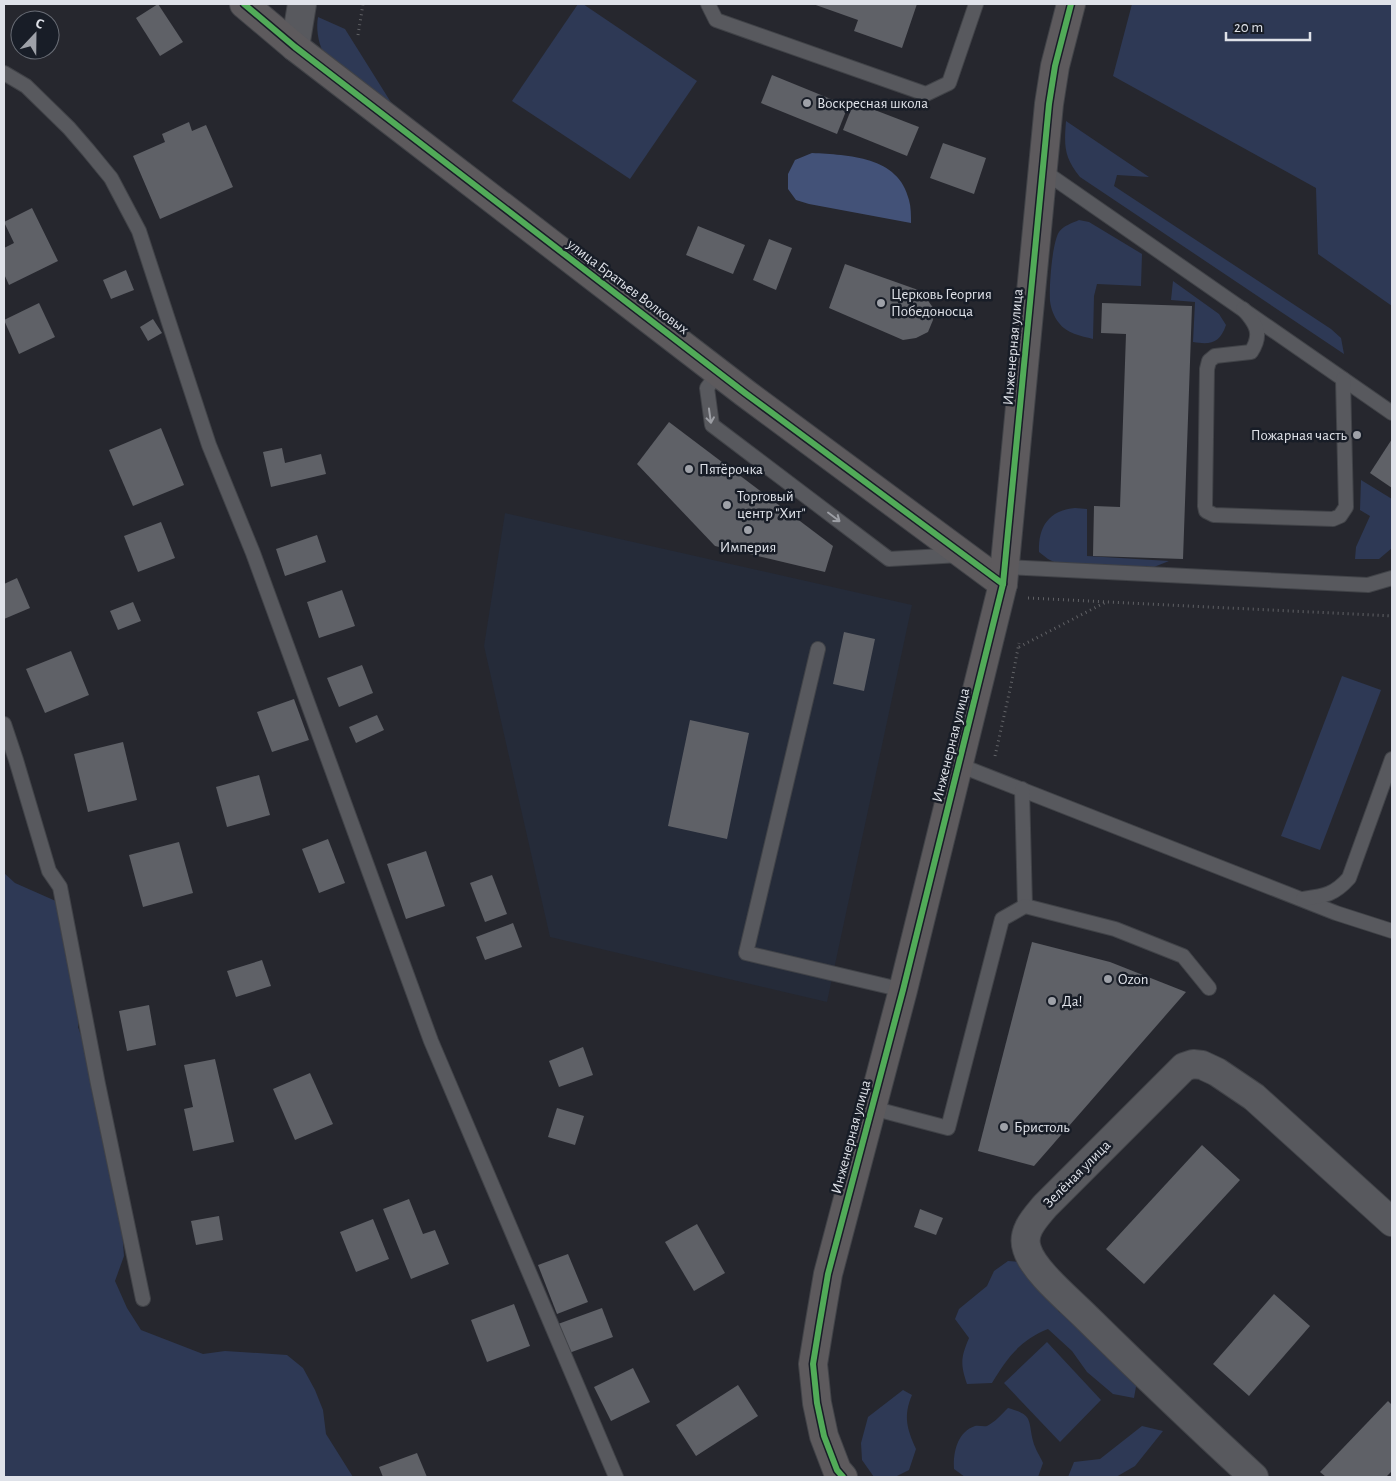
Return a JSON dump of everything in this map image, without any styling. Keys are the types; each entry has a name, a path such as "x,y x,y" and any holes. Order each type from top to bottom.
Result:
{"street":[{"name":"улица Братьев Волковых","path":"244,4 295,47 719,372 1002,583"},
{"path":"295,47 302,4"},
{"name":"Инженерная улица","path":"836,1475 816,1403 813,1364 828,1274 903,990 1002,583 1049,104 1055,66 1071,4"},
{"name":"Зелёная улица","path":"1254,1477 1159,1389 1044,1275 1027,1251 1026,1235 1032,1221 1044,1206 1184,1067 1194,1064 1202,1065 1217,1072 1254,1097 1392,1222"}],"lane":[{"path":"708,4 716,20 926,94 949,83 976,4"},
{"path":"4,73 26,86 69,128 88,150 111,178 139,231 210,445 253,553 431,1042 616,1477"},
{"path":"1042,170 1392,413"},
{"path":"1243,309 1254,321 1258,330 1257,344 1251,352 1214,356 1209,361 1206,369 1206,511 1214,515 1333,519 1340,516 1346,506 1343,379"},
{"path":"719,372 707,388 712,425 889,559 964,555"},
{"path":"1002,583 1368,585 1392,578"},
{"path":"818,649 746,953 903,990"},
{"path":"4,724 49,871 60,887 98,1084 143,1299"},
{"path":"1302,899 1330,894 1349,878 1392,759"},
{"path":"959,765 1336,913 1392,930"},
{"path":"1022,789 1025,906"},
{"path":"872,1108 948,1128 1002,919 1025,906 1115,929 1183,956 1209,988"}],"path":[{"path":"358,35 364,4"},
{"path":"1002,583 1107,602 1392,616"},
{"path":"1019,647 1107,602"}],"shaded area":[{"path":"578,4 583,4 697,81 630,179 512,101"},
{"path":"1132,4 1392,4 1392,306 1318,254 1316,188 1113,76"},
{"path":"318,17 345,29 392,104 345,73 328,58 321,48 317,25"},
{"path":"1066,121 1149,177 1117,175 1114,186 1331,329 1341,338 1344,354 1080,177 1066,151"},
{"path":"812,153 856,157 883,166 895,174 903,185 910,203 911,223 796,200 788,189 788,174 795,160"},
{"path":"1079,220 1089,222 1142,254 1141,286 1097,284 1094,296 1093,339 1074,334 1062,326 1054,316 1050,301 1054,245 1059,232 1063,228"},
{"path":"1173,281 1219,314 1226,325 1218,339 1210,343 1193,342 1195,302 1171,300"},
{"path":"1361,480 1392,499 1392,548 1379,559 1355,559 1356,547 1370,516 1360,510"},
{"path":"1075,508 1087,509 1087,556 1169,561 1154,567 1058,564 1048,559 1039,552 1043,528 1047,521 1058,512"},
{"path":"505,513 912,605 827,1002 550,937 484,646"},
{"path":"1342,676 1381,690 1320,850 1281,836"},
{"path":"4,873 15,883 58,902 70,923 65,955 79,978 78,1027 87,1052 91,1084 112,1130 114,1159 126,1178 120,1204 124,1256 115,1281 127,1308 141,1330 203,1354 225,1351 287,1355 303,1368 315,1390 323,1410 326,1434 353,1477 4,1477"},
{"path":"1008,1261 1023,1262 1039,1281 1059,1312 1077,1322 1137,1381 1134,1398 1113,1394 1087,1372 1072,1351 1048,1329 1038,1333 1022,1344 1003,1366 992,1383 967,1384 962,1361 969,1338 955,1319 959,1309 987,1286 994,1271"},
{"path":"1047,1342 1101,1400 1060,1442 1004,1383"},
{"path":"903,1390 912,1395 907,1422 916,1449 909,1470 895,1477 874,1477 862,1460 861,1443 868,1417"},
{"path":"1008,1408 1022,1413 1028,1419 1034,1444 1043,1463 1038,1477 965,1477 954,1469 955,1450 964,1433 975,1426 990,1424"},
{"path":"1142,1426 1163,1431 1135,1466 1116,1477 1068,1477 1074,1462 1100,1459"}],"building":[{"path":"158,4 183,42 160,56 136,18"},
{"path":"813,4 917,4 902,48 854,31 858,20"},
{"path":"772,75 848,106 837,134 761,103"},
{"path":"854,102 919,127 907,156 843,130"},
{"path":"189,122 192,131 206,125 233,187 160,219 133,156 165,142 162,134"},
{"path":"943,143 986,158 974,194 930,178"},
{"path":"32,208 58,261 9,285 4,274 4,248 14,243 4,222"},
{"path":"698,226 745,245 733,274 686,255"},
{"path":"769,239 792,248 776,290 753,280"},
{"name":"Церковь Георгия Победоносца","path":"845,264 921,291 934,309 933,320 928,332 916,338 903,340 829,308"},
{"path":"126,270 134,290 111,299 103,280"},
{"path":"39,303 55,337 19,354 4,320"},
{"path":"1102,303 1192,306 1183,559 1093,556 1094,506 1120,507 1126,334 1101,333"},
{"path":"153,319 162,333 148,341 140,327"},
{"name":"Торговый центр \"Хит\"","path":"669,422 833,546 825,572 715,546 637,464"},
{"path":"161,428 184,485 133,506 109,450"},
{"path":"1392,439 1392,488 1370,473"},
{"path":"282,448 285,463 321,454 326,474 271,487 263,452"},
{"path":"161,522 175,558 138,572 124,536"},
{"path":"317,535 326,562 285,576 276,549"},
{"path":"17,578 30,608 4,619 4,584"},
{"path":"342,590 355,626 319,638 307,602"},
{"path":"133,602 141,621 118,630 110,611"},
{"path":"844,632 875,639 864,691 833,684"},
{"path":"71,651 89,695 45,713 26,669"},
{"path":"362,665 373,693 339,707 327,678"},
{"path":"294,699 309,740 272,752 257,712"},
{"path":"377,715 384,730 356,743 349,727"},
{"path":"690,720 749,733 727,839 668,826"},
{"path":"123,742 137,800 88,812 74,754"},
{"path":"259,775 270,815 227,827 216,787"},
{"path":"328,839 345,883 319,893 302,849"},
{"path":"179,842 193,893 143,907 129,855"},
{"path":"426,851 445,906 406,919 387,864"},
{"path":"492,875 507,914 485,922 470,883"},
{"path":"513,923 522,947 485,960 476,937"},
{"path":"1032,942 1110,962 1186,992 1034,1166 978,1151"},
{"path":"262,960 271,986 236,997 227,971"},
{"path":"149,1005 156,1045 127,1051 119,1011"},
{"path":"583,1047 593,1075 559,1087 549,1061"},
{"path":"215,1059 234,1142 193,1151 184,1109 193,1107 184,1065"},
{"path":"310,1073 333,1124 295,1140 273,1089"},
{"path":"557,1108 584,1116 575,1145 548,1137"},
{"path":"1202,1145 1240,1180 1144,1284 1106,1249"},
{"path":"409,1199 423,1234 435,1230 449,1264 411,1279 383,1209"},
{"path":"920,1209 943,1218 936,1235 914,1227"},
{"path":"219,1216 223,1240 196,1245 191,1221"},
{"path":"373,1219 389,1259 356,1272 340,1232"},
{"path":"697,1224 725,1273 694,1291 665,1242"},
{"path":"568,1254 588,1302 557,1314 538,1265"},
{"path":"1274,1294 1310,1326 1249,1396 1213,1364"},
{"path":"514,1304 530,1346 487,1362 471,1320"},
{"path":"602,1308 613,1337 569,1353 558,1324"},
{"path":"633,1368 650,1402 611,1421 594,1387"},
{"path":"738,1385 758,1416 696,1456 676,1425"},
{"path":"1388,1401 1392,1405 1392,1471 1386,1477 1326,1477 1320,1472"},
{"path":"417,1453 427,1477 383,1477 379,1467"}],"cycle path":[{"path":"244,4 295,47 745,393 1003,584"},
{"path":"843,1477 837,1470 824,1436 817,1403 813,1364 828,1274 903,990 1003,584 1049,104 1055,66 1071,4"}],"place":[{"name":"Воскресная школа","path":"807,103"},
{"name":"Церковь Георгия Победоносца","path":"881,303"},
{"name":"Пожарная часть","path":"1357,435"},
{"name":"Пятёрочка","path":"689,469"},
{"name":"Торговый центр \"Хит\"","path":"727,505"},
{"name":"Империя","path":"748,530"},
{"name":"Ozon","path":"1108,979"},
{"name":"Да!","path":"1052,1001"},
{"name":"Бристоль","path":"1004,1127"}]}
